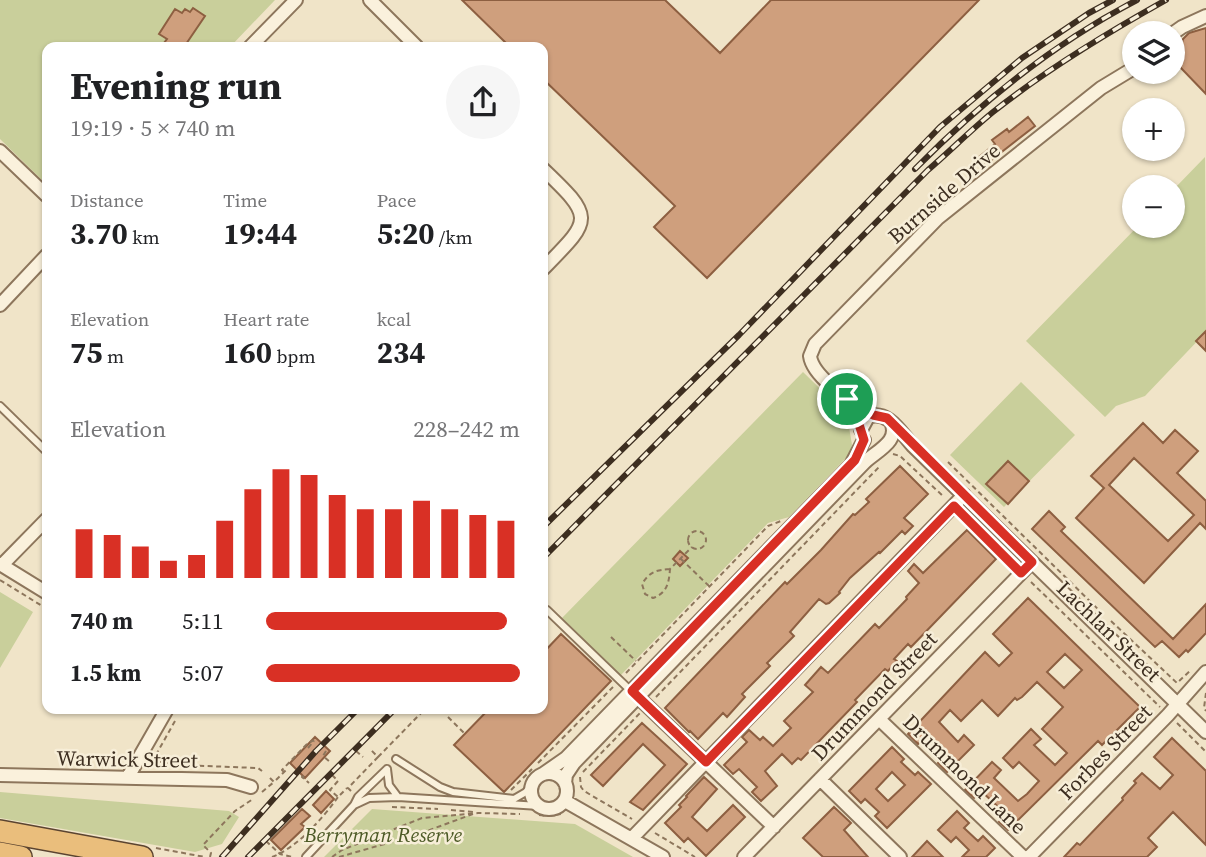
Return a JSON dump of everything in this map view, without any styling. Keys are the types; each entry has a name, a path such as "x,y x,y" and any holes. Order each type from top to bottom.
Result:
{"highway":[{"path":"0,831 142,857"},
{"path":"0,853 21,857"}],"street":[{"path":"255,42 296,0"},
{"path":"373,3 412,42"},
{"path":"1185,26 1206,16"},
{"name":"Burnside Drive","path":"873,415 847,399 813,367 810,356 815,344 938,218 1101,88 1122,75"},
{"path":"0,151 42,191"},
{"path":"548,174 574,199 581,216 578,232 548,264"},
{"path":"0,305 42,261"},
{"name":"Burnside Drive","path":"847,399 863,435"},
{"path":"565,807 566,775 573,765 889,449 894,432 891,422 883,415 873,415 865,421 858,456 851,465 639,698 566,758 542,774 532,785 532,797 537,810 561,805 565,807 632,838 663,857"},
{"name":"Lachlan Street","path":"891,422 1206,732"},
{"path":"863,435 871,446 889,449 913,446"},
{"path":"632,838 964,495"},
{"path":"42,524 1,564 42,590"},
{"name":"Drummond Street","path":"744,857 1032,562"},
{"name":"Forbes Street","path":"1029,857 1168,715 1206,671"},
{"path":"639,698 774,827"},
{"path":"128,777 164,714"},
{"name":"Drummond Lane","path":"879,719 1023,857"},
{"path":"542,774 553,773 565,783"},
{"name":"Warwick Street","path":"0,775 228,780 251,787"},
{"path":"820,779 900,857"}],"lane":[{"path":"0,407 42,447"},
{"path":"548,611 639,698"},
{"path":"396,759 440,787 453,792 514,799 532,785"},
{"path":"306,857 354,805 358,797 387,769 389,785 398,797"},
{"path":"354,805 369,798 398,797 537,810"}],"path":[{"name":"Lachlan Street","path":"889,449 954,506 1206,751"},
{"path":"942,457 1177,683 1190,669"},
{"path":"591,795 581,787 579,777 639,698 881,465"},
{"path":"623,676 768,526 788,520"},
{"path":"703,535 707,531"},
{"path":"698,532 703,535 706,540 702,547 692,547 689,542 691,535 698,532"},
{"path":"670,569 656,570 648,575 642,584 645,594 653,597 663,592 669,583 670,569 692,547"},
{"path":"680,559 710,587"},
{"path":"0,580 42,606"},
{"path":"611,637 637,662"},
{"path":"509,792 615,685"},
{"path":"1206,693 1203,708 1206,710"},
{"path":"1199,702 1204,703"},
{"path":"272,857 299,840 420,714"},
{"path":"448,717 465,734"},
{"path":"176,721 157,753 161,762 258,768 262,771"},
{"path":"210,857 211,853 203,845 235,811 274,782 285,771 282,770 314,740 308,748"},
{"path":"370,749 378,757"},
{"path":"319,758 326,751 323,756 329,761"},
{"path":"356,751 363,757"},
{"path":"332,775 338,780 334,786"},
{"path":"304,776 302,777 309,783"},
{"path":"270,778 274,782"},
{"path":"338,797 330,790 341,779"},
{"path":"348,788 352,791"},
{"path":"390,807 522,814"},
{"path":"537,810 549,817 565,807"},
{"path":"331,857 342,850 422,818 478,813"},
{"path":"339,857 416,835 478,813"},
{"path":"266,841 280,854 292,857"}],"green space":[{"path":"0,0 275,0 235,42 42,42 42,180 0,139"},
{"path":"1205,157 1206,332 1145,396 1116,406 1105,417 1026,341 1126,238 1185,238 1185,178"},
{"path":"803,372 847,415 852,445 850,454 789,517 768,523 620,676 562,618"},
{"path":"1021,382 1075,435 1004,507 950,455"},
{"path":"0,592 33,612 0,668"},
{"path":"0,792 229,811 239,817 222,844 195,852 0,818"},
{"name":"Berryman Reserve","path":"372,809 575,824 633,857 324,857"}],"building":[{"path":"462,0 665,0 720,53 771,0 979,0 707,278 654,227 675,206 548,84 548,42 505,42"},
{"path":"193,8 205,16 187,42 165,42 167,39 159,34 175,9 182,13 185,9 190,12"},
{"path":"1206,28 1206,94 1185,72 1185,37 1189,33"},
{"path":"1028,117 1035,126 985,165 979,157 995,144 992,140 1007,129 1009,132"},
{"path":"1206,331 1206,351 1196,341"},
{"path":"1143,423 1163,443 1175,430 1198,451 1177,473 1206,501 1206,529 1200,523 1144,583 1076,518 1104,488 1091,476","holes":["1134,458 1194,515 1168,541 1109,485"]},
{"path":"1008,461 1029,481 1008,504 986,484"},
{"path":"900,466 928,494 904,518 913,526 905,534 902,531 850,578 829,603 819,599 790,632 794,636 767,663 770,666 742,694 745,697 727,717 723,713 698,739 665,708 785,582 787,584 853,514 869,502 866,499"},
{"path":"1049,511 1065,527 1061,531 1173,639 1206,604 1206,633 1188,652 1186,650 1179,657 1162,641 1155,647 1032,529"},
{"path":"967,530 996,559 911,647 908,644 894,659 897,661 888,671 885,669 801,760 798,758 792,764 782,754 765,771 777,786 761,801 752,792 757,787 739,769 733,774 724,765 747,742 742,737 749,730 760,740 763,737 773,746 791,728 784,721 813,692 805,685 821,667 828,673 875,624 879,628 907,599 919,583 908,571 914,564 923,573"},
{"path":"680,551 688,558 680,566 673,559"},
{"path":"1028,598 1140,707 1102,745 1098,741 1008,830 999,822 1006,814 981,791 974,798 965,790 992,762 1001,770 994,778 1018,801 1027,794 1039,781 1019,762 1013,768 1003,758 1031,729 1041,739 1034,745 1055,765 1067,753 1042,729 1063,707 1037,682 1022,697 1017,700 1015,698 998,716 982,700 961,721 950,710 939,722 958,742 964,735 974,745 947,772 938,763 944,757 931,744 924,738 918,744 908,734 985,652 999,666 1012,653 993,634","holes":["1065,654 1082,670 1064,688 1047,672"]},
{"path":"561,634 611,681 504,792 454,745 484,714 548,714 548,648"},
{"path":"642,723 687,764 643,810 630,802 665,765 643,744 603,786 591,775"},
{"path":"315,737 330,751 305,778 290,763"},
{"path":"1172,738 1206,771 1206,845 1173,812 1148,838 1157,847 1147,857 1064,857 1077,843 1080,845 1123,800 1142,773 1160,789 1173,775 1154,757"},
{"path":"892,747 904,759 901,762 915,775 918,772 931,784 887,828 875,816 879,812 865,799 861,803 849,791","holes":["892,772 905,785 888,801 876,789"]},
{"path":"704,777 717,789 692,817 707,831 733,805 745,817 706,856 688,838 684,842 665,823"},
{"path":"326,791 334,799 321,813 313,805"},
{"path":"834,807 851,823 844,830 868,857 823,857 803,838"},
{"path":"302,809 310,816 301,824 305,827 281,850 271,840"},
{"path":"957,811 969,823 964,828 978,841 983,836 995,848 986,857 962,857 969,850 956,837 951,842 938,830"},
{"path":"927,841 943,857 912,857"}],"railway":[{"path":"548,522 739,335 940,127 1022,58 1113,0"},
{"path":"915,169 992,97 1077,35 1137,0"},
{"path":"548,553 928,170 977,126 1056,66 1166,0"},
{"path":"222,857 316,751 353,714"},
{"path":"248,857 390,714"}],"route":[{"path":"847,399 873,415 887,418 1032,562 1021,573 954,506 706,762 632,691 855,460 864,440 856,415 847,399"}]}
